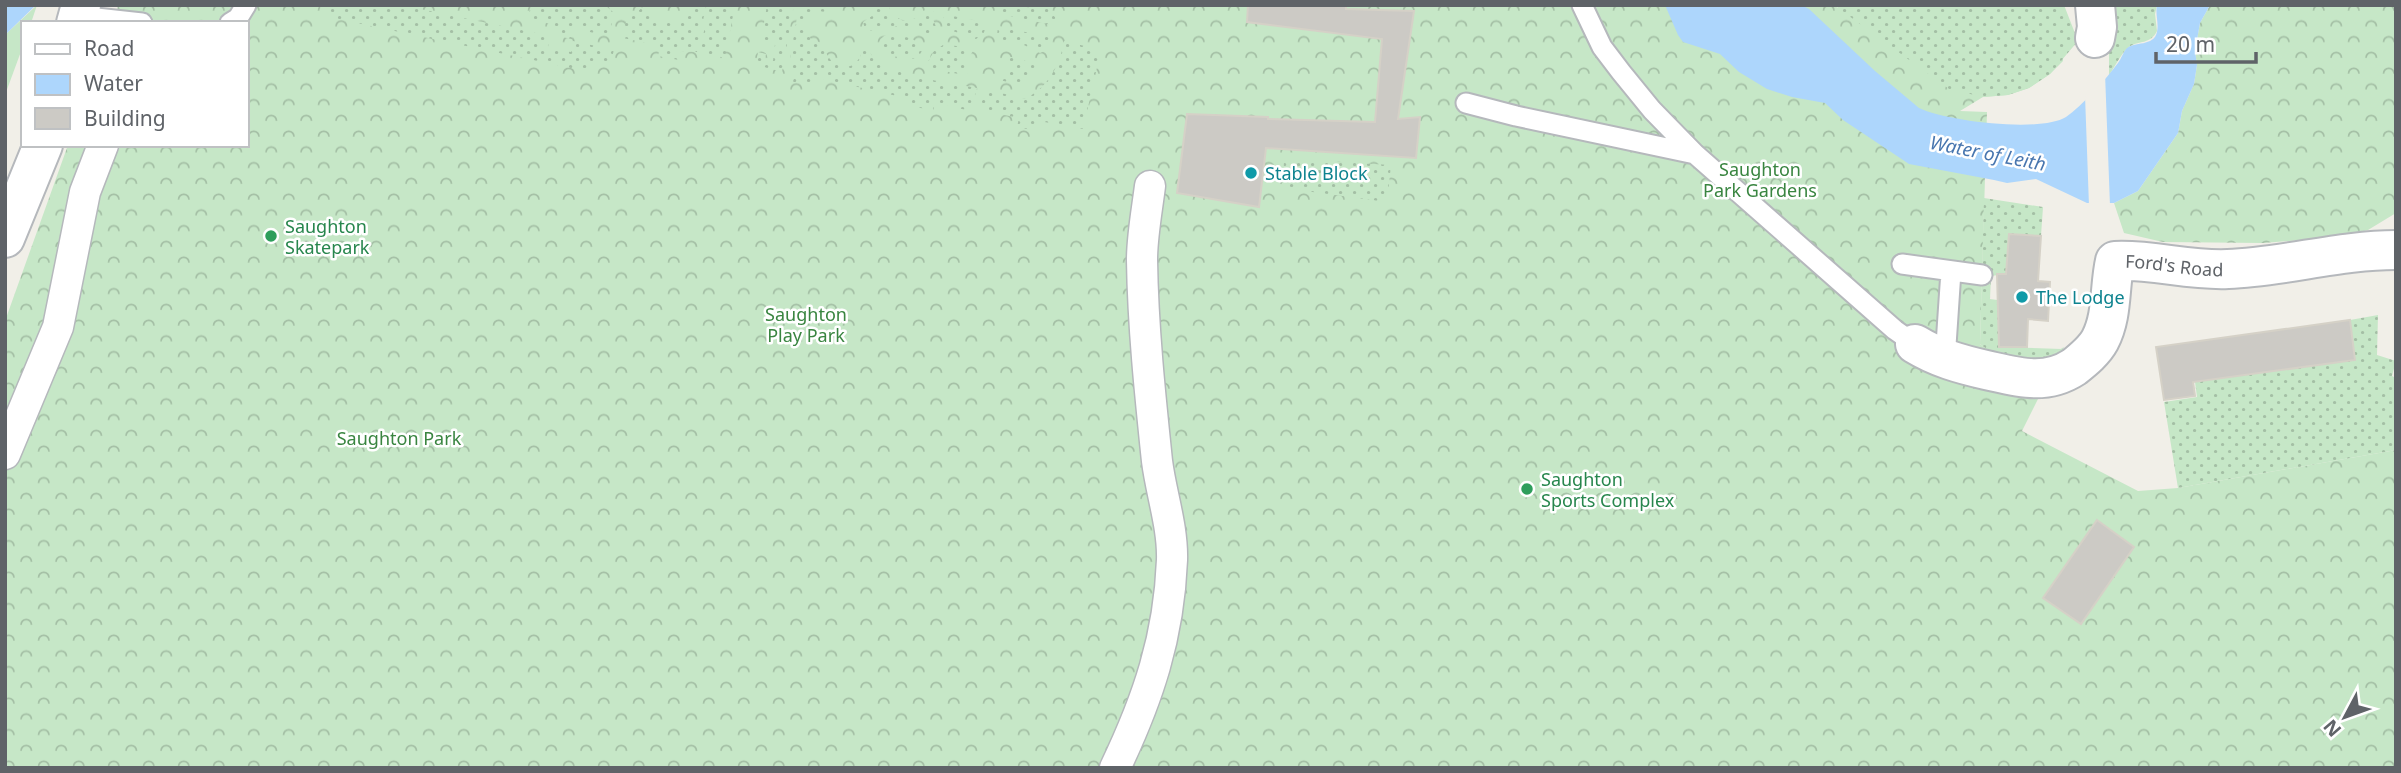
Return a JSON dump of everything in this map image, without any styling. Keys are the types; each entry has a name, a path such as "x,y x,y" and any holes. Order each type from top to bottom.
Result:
{"street":[{"path":"5,238 42,147"},
{"path":"5,454 58,327 85,192 102,147"},
{"path":"1115,768 1138,722 1155,670 1167,615 1172,558 1158,465 1146,340 1142,257 1150,186"},
{"name":"Ford's Road","path":"1930,352 2024,379 2040,380 2066,372 2088,355 2099,342 2109,316 2110,282 2115,261 2228,269 2395,249"}],"lane":[{"path":"233,21 246,5"},
{"path":"1582,5 1602,47 1620,72 1695,154 1895,330 1930,352 1951,271"},
{"path":"79,15 126,21"},
{"path":"1466,103 1695,154"},
{"path":"1902,264 1982,275"}],"green space":[{"path":"37,5 32,21 21,21 21,51 5,95 5,35"},
{"name":"Saughton Park","path":"118,5 1833,5 1838,8 2064,5 2063,61 2029,88 2008,95 1983,97 1960,111 1987,112 1980,344 1985,348 2054,353 2064,347 2022,431 2138,491 2178,488 2396,450 2396,768 5,768 5,321 67,147 248,147 248,21 115,21"},
{"path":"319,5 401,5 550,36 548,47 571,52 573,41 614,50 610,64 593,61 590,72 333,18 322,11"},
{"path":"531,5 605,5 614,13 609,36 575,29 572,39 552,35 554,25 528,18"},
{"path":"645,5 656,18 670,22 683,18 693,5 706,5 697,52 681,51 679,60 658,56 660,46 623,38 627,16 636,13"},
{"path":"709,5 735,5 725,58 700,52"},
{"path":"767,5 794,5 782,72 756,65 758,52 766,54 765,60 773,61 775,44 761,41"},
{"path":"799,5 828,5 832,14 815,13 805,26 810,38 825,45 832,61 842,67 853,65 862,52 862,43 866,43 870,53 887,67 925,79 977,88 971,111 935,103 933,111 909,105 910,99 819,78 817,86 793,82 795,73 788,71"},
{"path":"877,5 888,5 892,14 903,21 918,18 925,10 934,12 933,19 938,32 928,39 915,29 898,26 886,26 866,32 863,22 872,16"},
{"path":"1003,5 1049,9 1057,20 1056,26 1001,14"},
{"path":"1834,5 2064,5 2078,41 2050,74 2029,88 2008,95 1983,97 1949,89"},
{"path":"2109,5 2157,5 2157,31 2148,40 2126,50 2109,75 2109,37 2116,24"},
{"path":"2210,5 2396,5 2396,213 2368,230 2340,237 2263,243 2163,242 2124,233 2114,203 2138,191 2178,133 2182,111 2194,84 2197,65 2195,51 2200,23"},
{"path":"943,14 988,24 983,34 976,39 947,29 943,24"},
{"path":"998,26 1052,38 1051,43 1040,53 1022,44 1006,44 997,36"},
{"path":"884,36 911,38 920,44 922,51 918,57 909,60 882,53 878,48 880,40"},
{"path":"1064,41 1101,50 1083,129 1039,121 1037,131 1017,127 1019,118 980,110 985,89 1025,99 1033,94 1052,75"},
{"path":"943,45 973,51 966,61 968,76 925,67 934,51"},
{"path":"1007,57 1045,64 1023,86 1000,80 1009,69"},
{"path":"1284,159 1391,165 1387,202 1283,188"},
{"path":"1984,198 2043,207 2041,236 2009,234 2006,274 1991,276 1990,299 2005,301 1999,327 1999,347 2062,349 2052,354 2020,360 1989,351 1980,344"},
{"path":"2378,315 2377,355 2396,361 2392,376 2396,378 2396,450 2178,488 2164,402 2197,397 2195,382 2355,360 2350,320"}],"water":[{"path":"5,5 36,5 5,35"},
{"name":"Water of Leith","path":"1665,5 1801,5 1809,9 1919,108 1971,121 2015,125 2053,122 2072,112 2107,77 2126,49 2155,37 2157,5 2210,5 2200,23 2195,51 2197,65 2194,84 2182,111 2178,133 2138,191 2114,203 2087,203 2036,179 2007,183 1909,164 1843,120 1825,103 1767,89 1739,72 1720,54 1683,42"}],"pier":[{"path":"2105,73 2110,206 2089,206 2085,95"}],"building":[{"path":"1248,5 1346,5 1346,9 1414,11 1398,119 1420,117 1416,158 1266,148 1259,207 1177,193 1187,114 1375,122 1382,39 1247,22"},
{"path":"2009,234 2041,236 2038,281 2050,282 2048,321 2028,319 2027,347 1999,347 1997,274 2006,274"},
{"path":"2350,320 2355,360 2193,382 2195,396 2164,400 2156,347"},
{"path":"2097,520 2134,547 2081,624 2043,598"}],"place":[{"name":"Stable Block","path":"1251,173"},
{"name":"Saughton Skatepark","path":"271,236"},
{"name":"The Lodge","path":"2022,297"},
{"name":"Saughton Sports Complex","path":"1527,489"}],"park label":[{"name":"Saughton Park Gardens","path":"1760,179"},
{"name":"Saughton Play Park","path":"806,324"}]}
